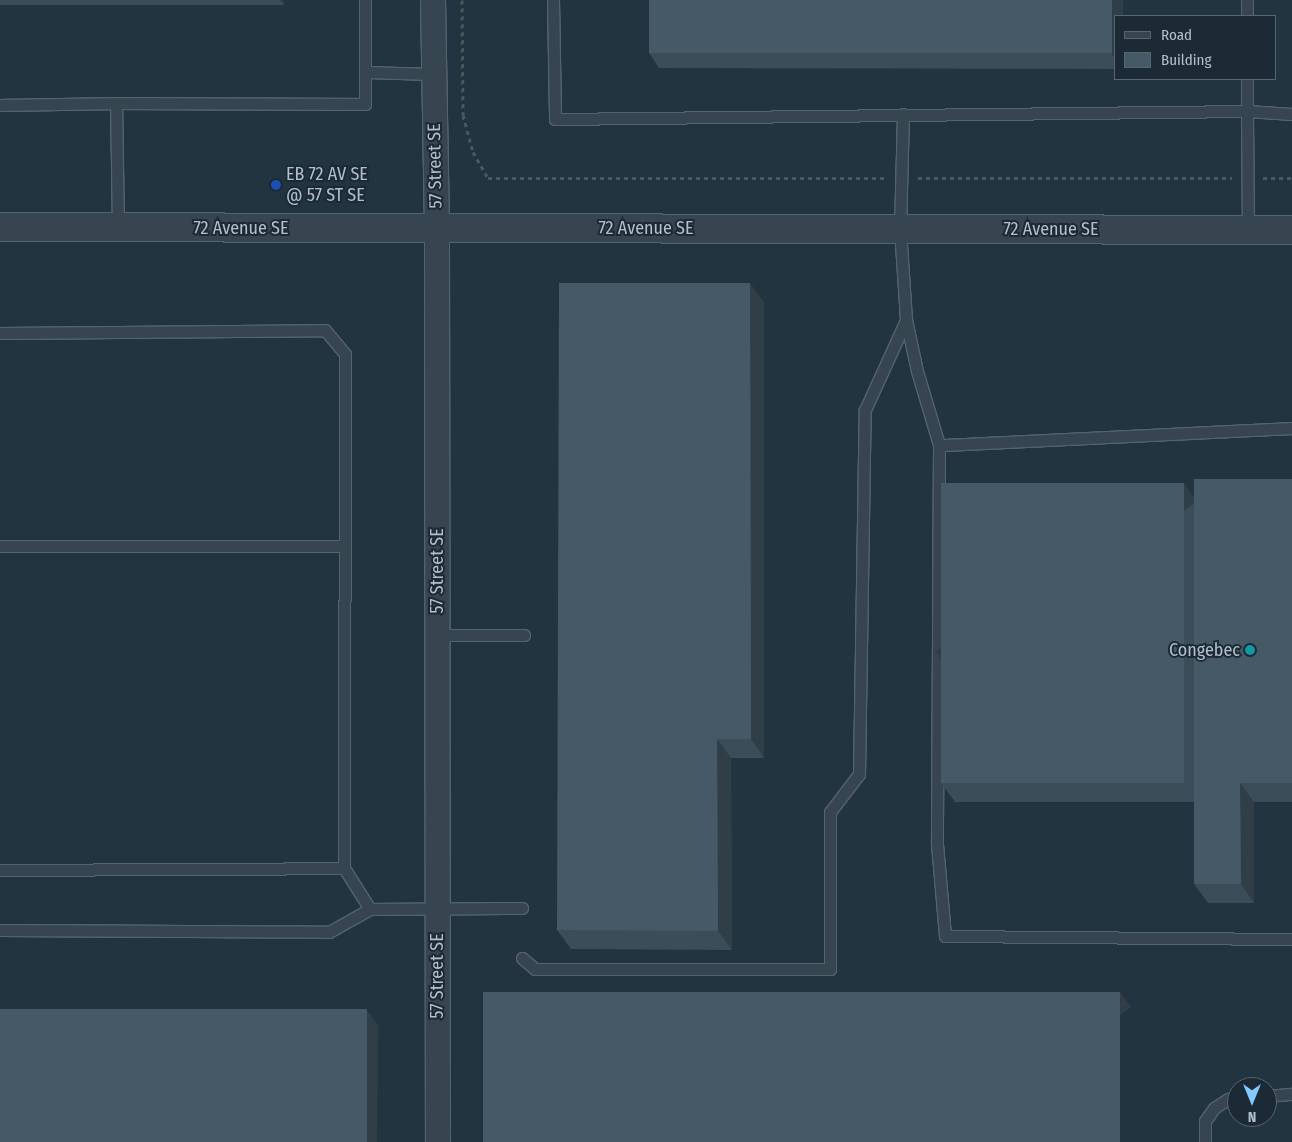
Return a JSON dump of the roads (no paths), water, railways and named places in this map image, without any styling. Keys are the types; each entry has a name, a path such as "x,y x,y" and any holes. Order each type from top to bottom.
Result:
{"street":[{"name":"57 Street SE","path":"433,0 437,228 438,1142"},
{"name":"72 Avenue SE","path":"0,227 1292,230"}],"lane":[{"path":"0,105 116,103 365,104 365,0"},
{"path":"554,0 555,119 1247,111 1292,114"},
{"path":"1247,0 1247,15"},
{"path":"365,72 433,74"},
{"path":"1247,80 1248,230"},
{"path":"116,103 118,228"},
{"path":"902,114 900,229 906,320 917,371 939,444 937,844 945,936 1292,939"},
{"path":"522,958 535,969 830,969 830,812 859,774 864,410 906,320"},
{"path":"0,333 325,330 345,354 344,868 370,909"},
{"path":"939,444 1292,428"},
{"path":"0,546 344,546"},
{"path":"437,635 524,635"},
{"path":"0,870 344,868"},
{"path":"0,930 329,932 370,909 437,907 522,908"},
{"path":"1277,1095 1292,1094"},
{"path":"1205,1142 1205,1121 1214,1108 1227,1101"}],"place":[{"name":"EB 72 AV SE @ 57 ST SE","path":"276,185"},
{"name":"Congebec","path":"1250,650"}]}
